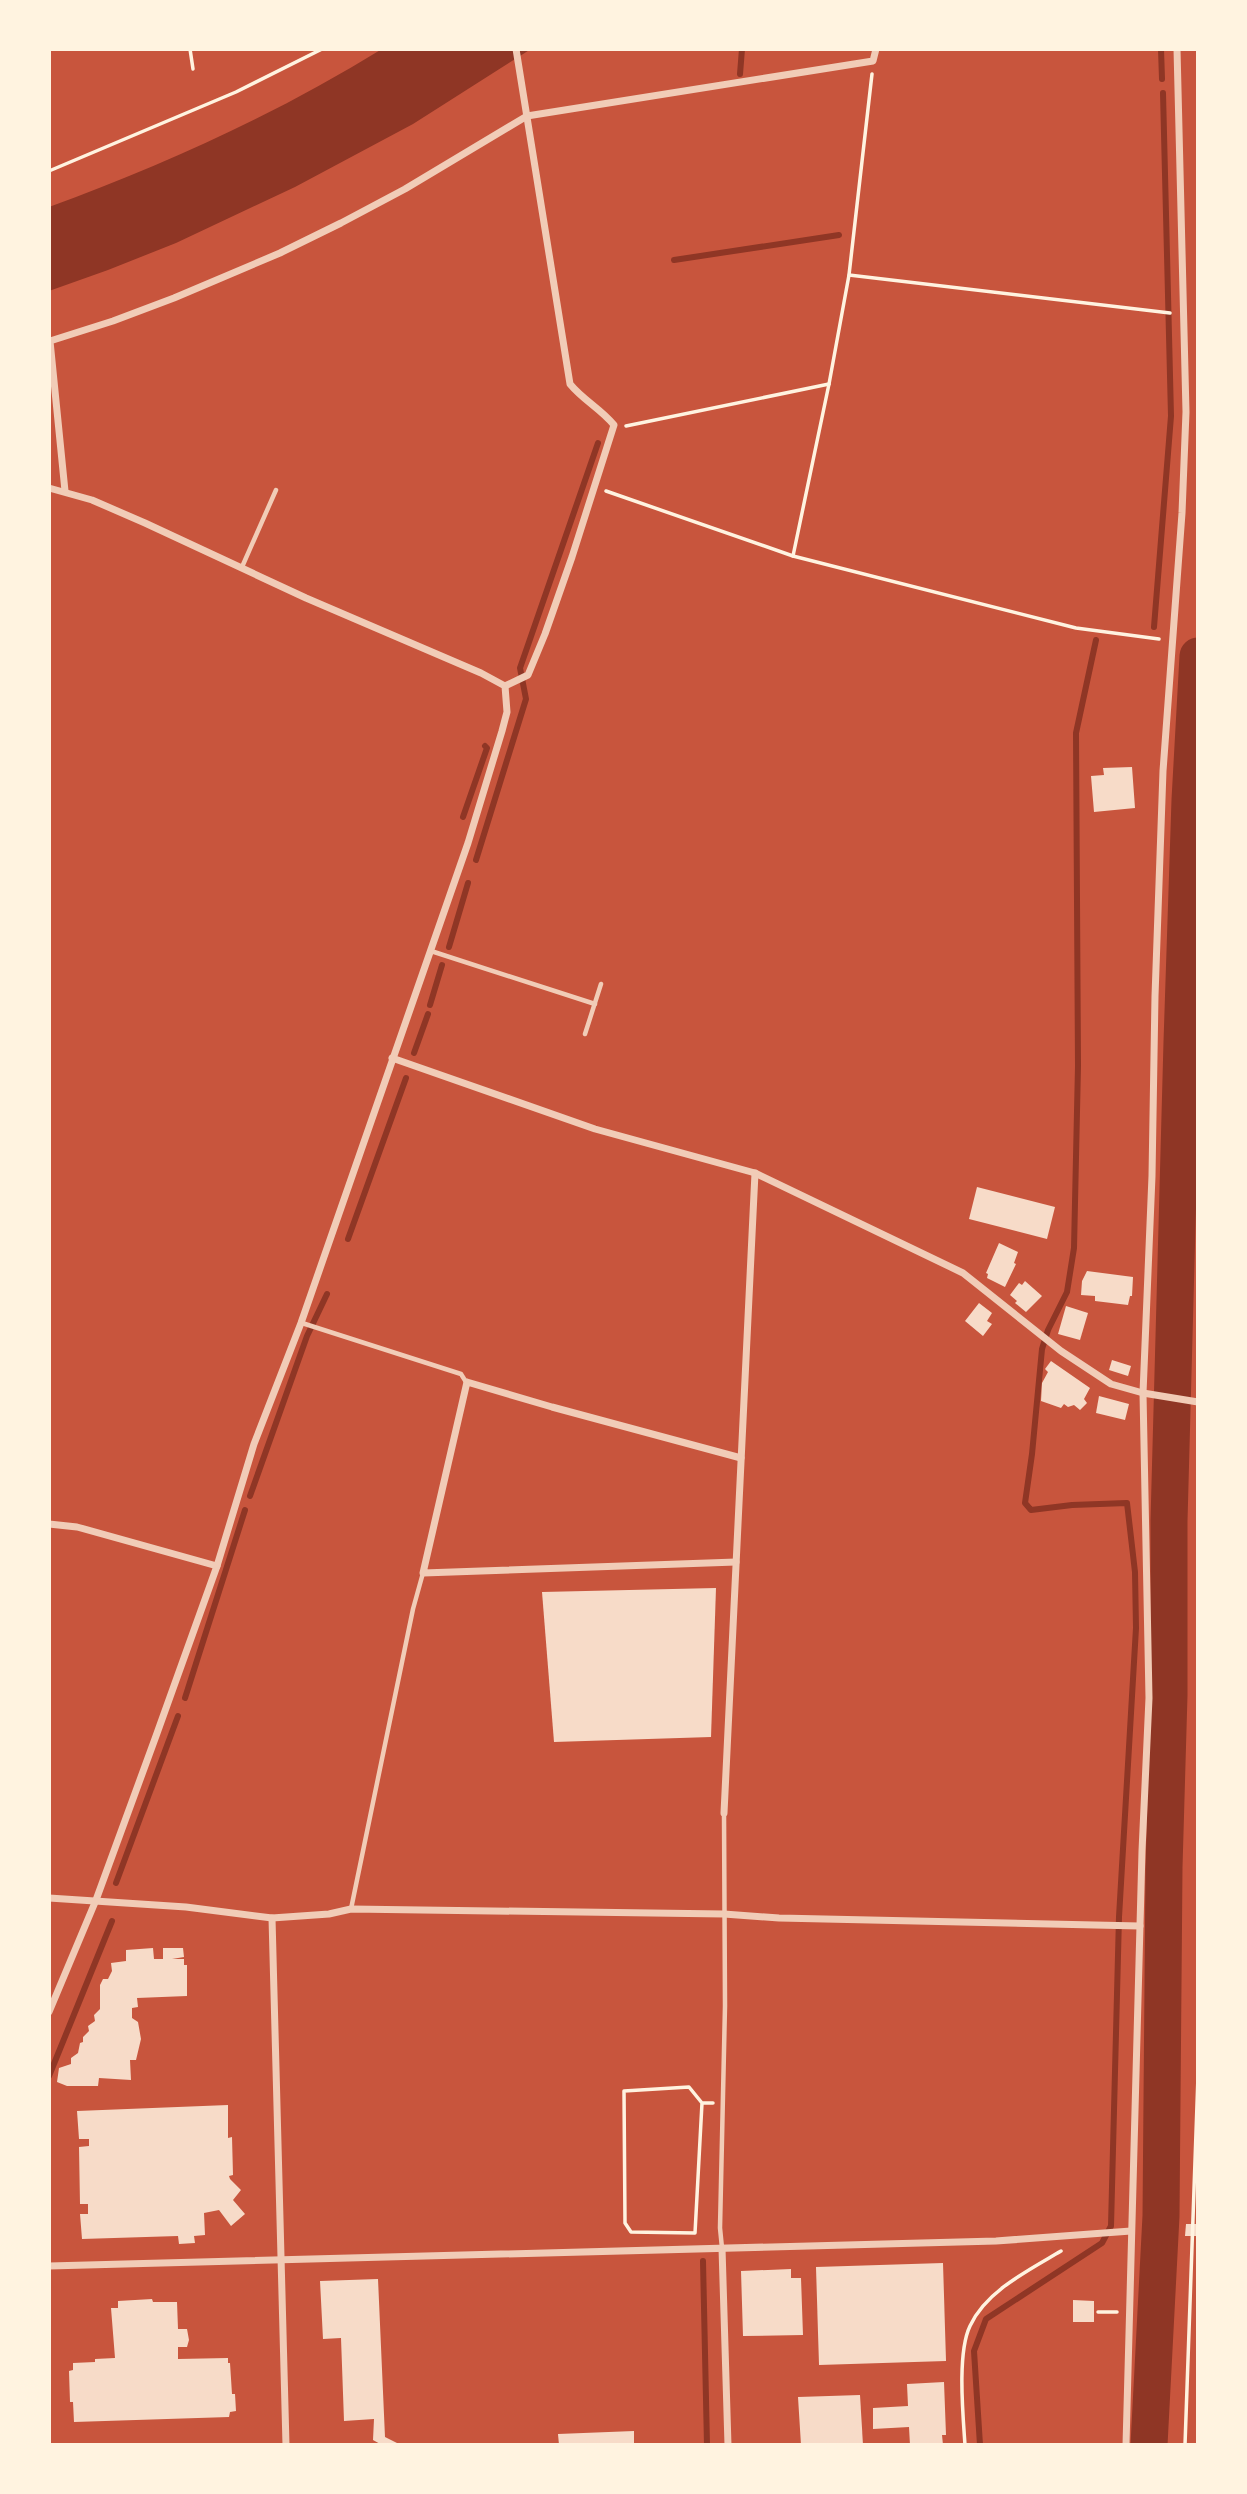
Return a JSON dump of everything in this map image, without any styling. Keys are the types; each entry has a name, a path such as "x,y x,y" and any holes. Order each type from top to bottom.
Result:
{"street":[{"path":"49,488 65,491 145,523 343,615 441,654 505,685 528,675 554,608 614,425 570,384 516,49"},
{"path":"65,491 50,341 174,298 280,253 405,189 527,114 873,61 876,49"},
{"path":"1126,2445 1150,1659 1146,1393 1155,996 1162,785 1186,412 1178,49"},
{"path":"49,2012 96,1900 216,1566 254,1444 301,1323 431,951 502,731 506,712 505,685"},
{"path":"392,1058 595,1129 755,1173 963,1273 1060,1351 1111,1384 1194,1402"},
{"path":"724,1813 755,1173"},
{"path":"736,1562 423,1573 467,1382 552,1408 741,1458"},
{"path":"49,1524 77,1527 216,1566"},
{"path":"49,1898 186,1907 272,1918 329,1914 351,1909 724,1914 779,1918 1140,1926"},
{"path":"272,1918 286,2445"},
{"path":"49,2266 996,2241 1131,2231"},
{"path":"722,2248 728,2445"}],"lane":[{"path":"242,568 275,491"},
{"path":"431,951 595,1004"},
{"path":"585,1034 601,984"},
{"path":"301,1323 461,1374 467,1382"},
{"path":"351,1909 413,1609 423,1573"},
{"path":"722,2248 724,1813"}],"path":[{"path":"190,49 193,69"},
{"path":"49,171 236,92 321,49"},
{"path":"793,556 849,275 873,61"},
{"path":"849,275 1183,314"},
{"path":"613,429 829,384"},
{"path":"593,488 793,556 1076,628 1171,641"},
{"path":"1185,2445 1198,2076"},
{"path":"689,2087 702,2103 695,2233 631,2232 625,2223 624,2091 689,2087"},
{"path":"702,2103 722,2103"},
{"path":"965,2445 962,2376 969,2327 988,2301 1083,2235"},
{"path":"1098,2312 1130,2312"}],"shaded area":[{"path":"382,49 531,49 413,124 295,187 176,243 49,291 49,207 135,174 220,136 302,95"}],"building":[{"path":"1132,767 1135,808 1094,812 1091,776 1104,775 1103,768"},
{"path":"977,1187 1055,1207 1047,1239 969,1219"},
{"path":"999,1243 1018,1252 1014,1263 1016,1264 1005,1287 987,1278 986,1273"},
{"path":"1087,1271 1133,1277 1132,1296 1128,1305 1095,1301 1095,1296 1081,1295 1082,1281"},
{"path":"1025,1281 1042,1296 1026,1312 1010,1295 1019,1283 1022,1285"},
{"path":"979,1303 992,1313 987,1321 992,1324 983,1336 965,1321"},
{"path":"1066,1306 1088,1313 1080,1340 1058,1334"},
{"path":"1112,1360 1131,1366 1128,1376 1109,1370"},
{"path":"1051,1361 1090,1388 1084,1399 1087,1403 1080,1410 1074,1405 1068,1407 1064,1404 1061,1408 1041,1401 1042,1383 1048,1372 1045,1369"},
{"path":"1099,1396 1129,1404 1125,1420 1096,1413"},
{"path":"716,1588 711,1737 554,1742 542,1592"},
{"path":"153,1948 154,1959 163,1959 163,1948 183,1948 184,1957 172,1959 184,1959 184,1965 187,1965 187,1996 137,1998 138,2007 132,2008 132,2018 138,2022 141,2039 136,2060 130,2060 131,2080 99,2078 98,2086 67,2086 57,2082 59,2068 71,2064 71,2058 78,2053 83,2037 89,2031 88,2026 95,2021 94,2015 100,2009 100,1985 103,1979 108,1979 112,1971 111,1963 126,1961 126,1950"},
{"path":"228,2105 228,2138 232,2137 233,2175 229,2176 241,2190 233,2200 245,2214 231,2226 219,2210 204,2213 205,2235 194,2236 195,2243 179,2244 178,2236 82,2239 80,2214 88,2214 88,2204 80,2204 79,2147 89,2146 89,2139 79,2139 77,2111"},
{"path":"1186,2224 1197,2224 1196,2236 1185,2236"},
{"path":"943,2263 946,2361 819,2365 816,2267"},
{"path":"791,2269 791,2278 801,2278 803,2335 743,2336 741,2271"},
{"path":"378,2279 385,2437 401,2445 382,2445 373,2440 374,2419 344,2421 341,2338 323,2339 320,2281"},
{"path":"152,2299 153,2302 177,2302 178,2329 187,2329 189,2340 187,2347 178,2347 178,2359 228,2358 236,2411 230,2412 229,2417 74,2422 69,2371 73,2370 73,2363 115,2358 111,2308 118,2308 118,2301"},
{"path":"1073,2300 1094,2301 1094,2322 1073,2322"},
{"path":"944,2382 946,2435 942,2435 943,2445 910,2445 909,2427 873,2429 873,2408 908,2406 907,2384"},
{"path":"860,2395 863,2445 801,2445 798,2397"},
{"path":"634,2431 634,2445 559,2445 558,2434"}],"waterway":[{"path":"740,74 742,49"},
{"path":"1161,49 1162,79"},
{"path":"1154,627 1171,416 1163,93"},
{"path":"674,260 839,235"},
{"path":"476,860 526,699 520,668 598,443"},
{"path":"980,2445 974,2351 986,2319 1102,2243 1111,2226 1119,1917 1136,1628 1135,1572 1127,1503 1031,1510 1025,1503 1042,1349 1048,1330 1067,1292 1074,1248 1078,1066 1076,733 1096,640"},
{"path":"1149,2445 1161,2216 1169,1521 1190,800 1198,656"},
{"path":"463,817 487,748 485,746"},
{"path":"449,947 468,883"},
{"path":"430,1005 442,965"},
{"path":"414,1053 428,1014"},
{"path":"348,1239 406,1078"},
{"path":"250,1496 307,1336 327,1294"},
{"path":"185,1698 245,1510"},
{"path":"116,1883 178,1716"},
{"path":"49,2076 112,1921"},
{"path":"703,2261 707,2445"}]}
